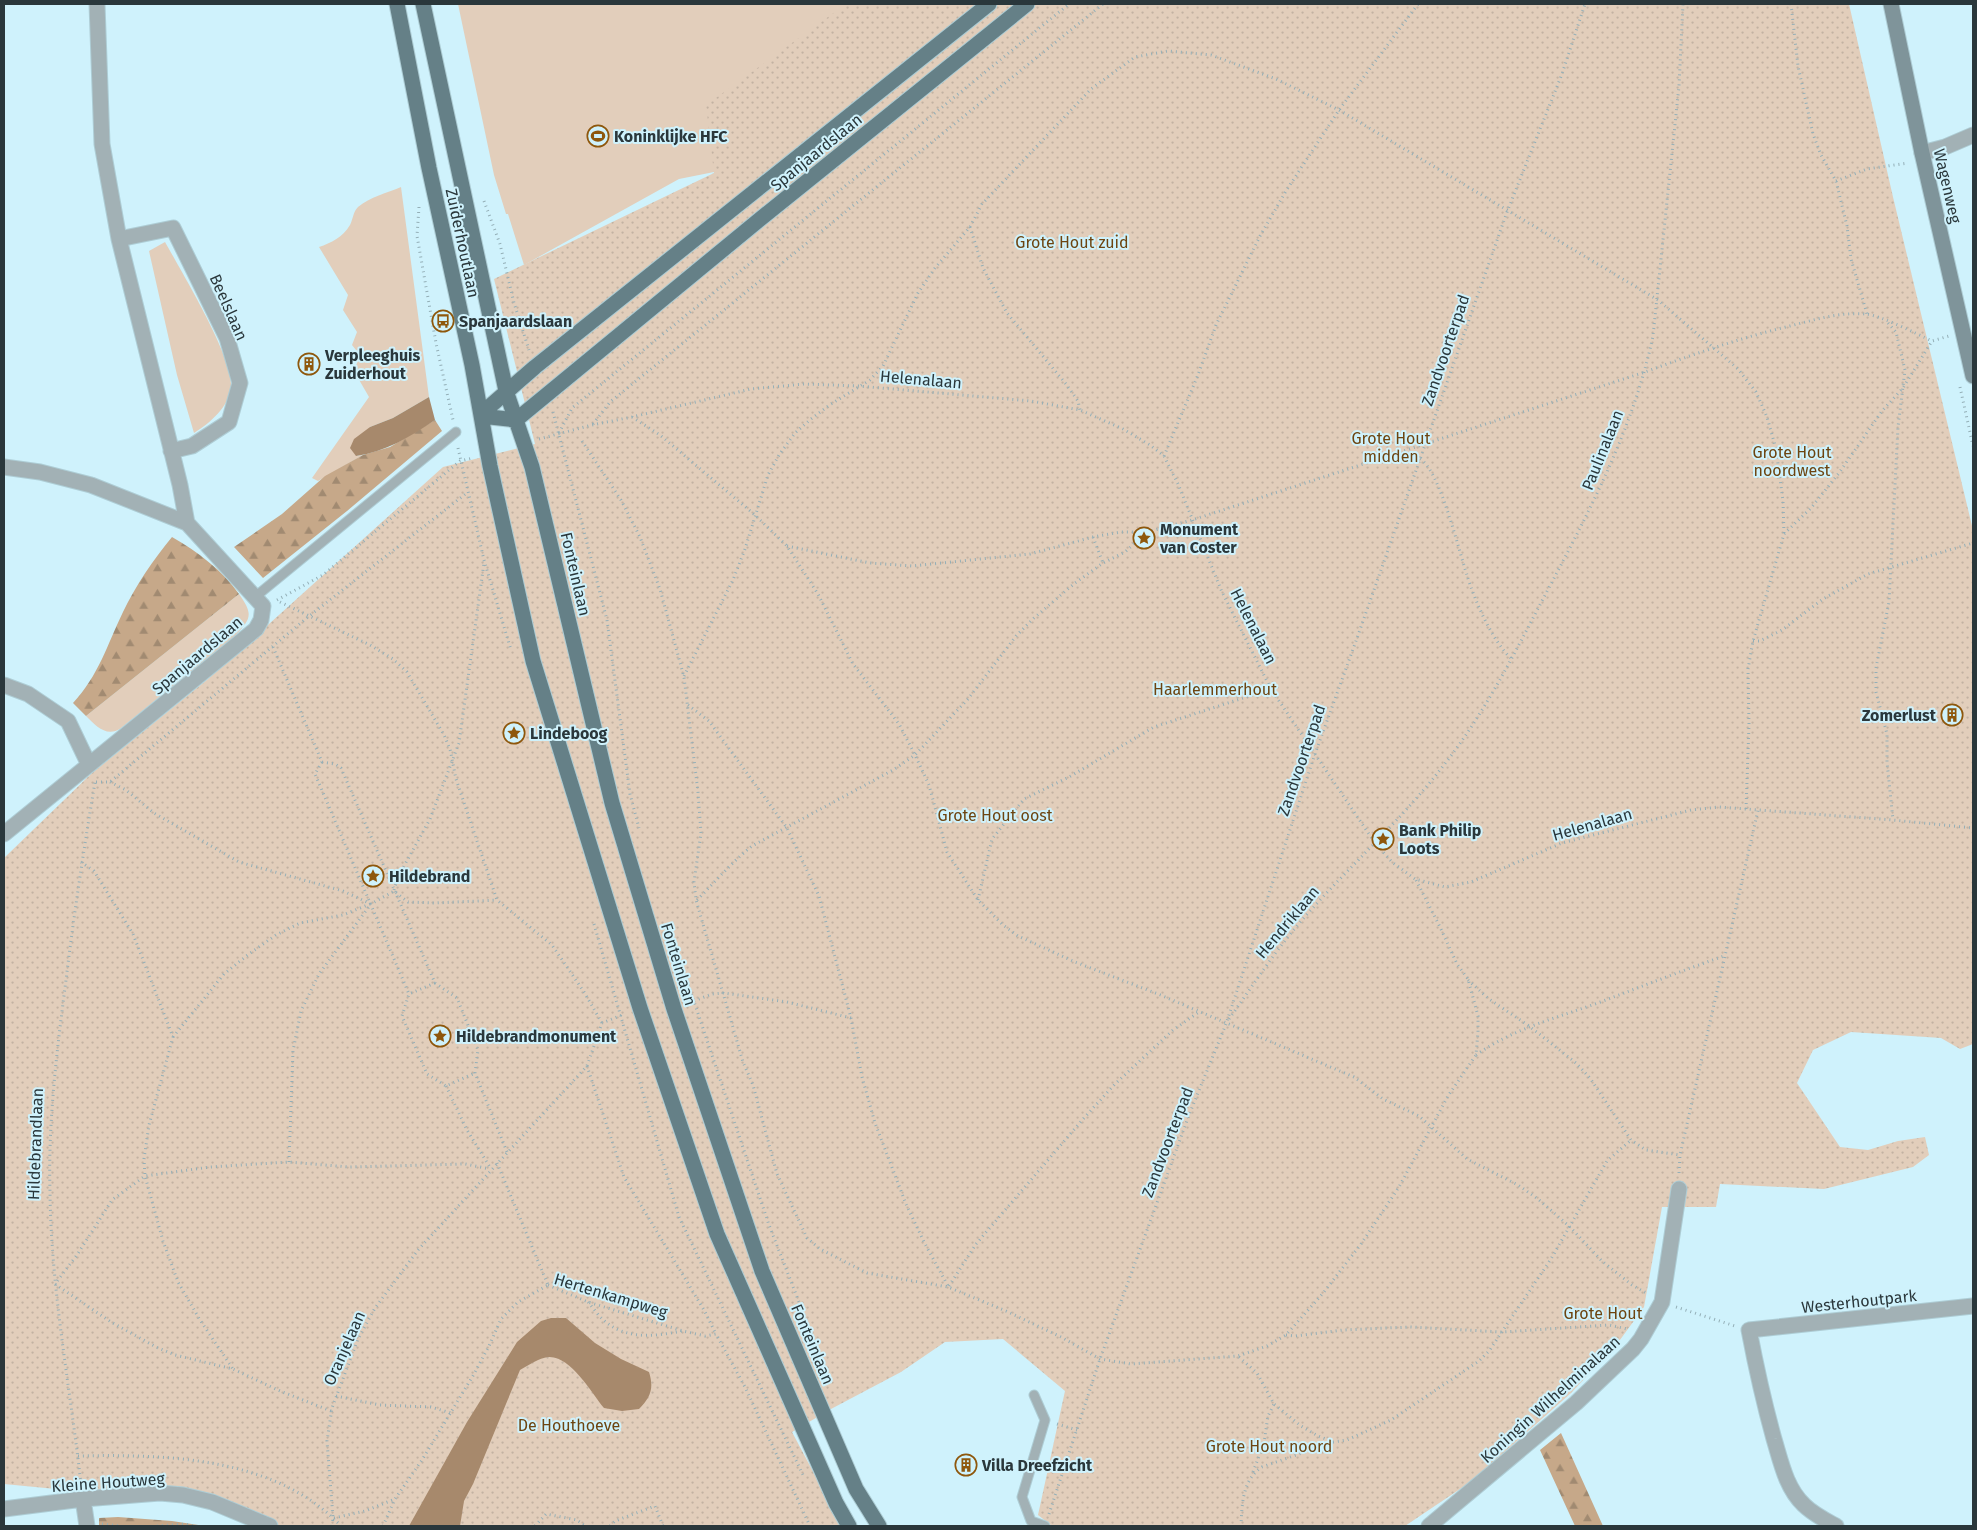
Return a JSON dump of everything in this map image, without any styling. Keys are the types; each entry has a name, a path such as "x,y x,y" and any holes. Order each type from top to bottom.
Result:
{"main road":[{"name":"Zuiderhoutlaan","path":"397,4 481,415"},
{"name":"Zuiderhoutlaan","path":"423,4 506,391"},
{"name":"Spanjaardslaan","path":"481,415 506,391 989,4"},
{"name":"Spanjaardslaan","path":"516,420 759,220 1027,4"},
{"name":"Fonteinlaan","path":"506,391 532,468 612,803 674,1009 762,1271 856,1489 879,1526"},
{"path":"516,420 481,415 490,466 533,661 640,1008 718,1234 836,1503 850,1526"}],"street":[{"path":"97,4 102,144 119,239 180,485 187,523"},
{"name":"Wagenweg","path":"1891,4 1917,158 1973,376"},
{"path":"1917,158 1973,135"},
{"name":"Beelslaan","path":"119,239 173,228 227,338 240,383 229,422 192,446 171,450"},
{"path":"4,467 40,472 91,486 187,523 265,601"},
{"name":"Spanjaardslaan","path":"4,834 256,629 262,620 265,601"},
{"path":"4,685 28,694 68,721 89,765"},
{"name":"Koningin Wilhelminalaan","path":"1429,1526 1576,1403 1633,1349 1645,1334 1662,1302 1679,1190"},
{"name":"Westerhoutpark","path":"1749,1330 1973,1306"},
{"path":"1749,1330 1760,1390 1783,1471 1793,1491 1803,1504 1814,1514 1836,1526"},
{"name":"Kleine Houtweg","path":"4,1509 83,1499 160,1493 183,1495 212,1502 270,1526"},
{"path":"83,1499 87,1526"}],"lane":[{"path":"265,601 456,432"},
{"path":"1034,1395 1044,1420 1022,1497 1031,1521 1045,1526"},
{"path":"1018,1513 1027,1509"}],"path":[{"path":"559,433 572,408 1069,4"},
{"path":"592,425 610,402 1103,4"},
{"path":"1164,456 1216,326 1260,236 1286,191 1339,110 1418,4"},
{"name":"Zandvoorterpad","path":"1045,1526 1100,1358 1189,1115 1226,1024 1315,754 1507,212 1562,74 1585,4"},
{"name":"Paulinalaan","path":"1375,844 1440,771 1468,733 1512,659 1594,503 1622,436 1645,372 1658,300 1679,86 1683,4"},
{"path":"1791,4 1798,66 1813,134 1821,154 1836,181 1848,226 1850,259 1867,314"},
{"path":"684,677 733,580 746,549 768,475 779,454 795,433 831,404 870,380 883,366 918,293 935,268 970,227 982,204 1091,89 1135,57 1168,51 1211,55 1276,79 1339,110 1507,212 1658,300 1738,369 1747,379 1756,392 1767,417 1776,449 1783,500 1784,534 1753,641 1748,670 1749,725 1746,810"},
{"path":"1836,181 1867,169 1892,167 1917,158"},
{"name":"Zuiderhoutlaan","path":"484,199 500,244 514,303 536,367"},
{"name":"Zuiderhoutlaan","path":"421,202 417,236 436,344 456,432 460,461"},
{"path":"970,227 983,268 1006,313 1066,384 1078,401 1080,410"},
{"path":"786,546 870,564 912,566 1030,554 1093,537 1121,532 1147,532 1192,520 1645,372 1751,335 1837,315 1867,314 1932,341 1946,337"},
{"path":"1886,321 1896,332 1905,370 1898,427 1889,602 1876,668 1876,692 1887,734 1887,762 1893,820"},
{"path":"1784,534 1811,508 1839,473 1882,411 1903,388 1932,341"},
{"name":"Helenalaan","path":"559,433 751,389 777,385 804,384 858,386 1031,401 1080,410 1122,429 1150,445 1164,456 1222,592 1272,689 1375,844 1392,862 1416,879 1445,886 1471,882 1562,844 1691,810 1719,807 1973,828"},
{"path":"548,395 559,433"},
{"path":"632,417 660,435 755,515 786,546 818,594 853,664 898,724 915,755 929,785 947,852 978,900 1003,925 1018,936 1075,962 1158,994 1354,1077 1382,1099 1419,1116 1430,1128 1467,1159 1518,1185 1538,1199 1569,1226 1602,1261 1632,1285 1662,1302 1749,1330"},
{"name":"Fonteinlaan","path":"559,433 607,620 630,794 640,830"},
{"path":"582,441 621,500 640,537 660,588 684,677 701,833 694,882 696,900 743,1062 753,1085 777,1174 808,1238 820,1249 867,1273 948,1286 1038,1326 1100,1358 1131,1364 1238,1356 1267,1346 1286,1335 1324,1292 1361,1244 1398,1187 1448,1096 1476,1054 1529,1026 1604,1001 1725,956"},
{"path":"1420,459 1426,462 1432,472 1443,500 1467,577 1482,612 1504,652 1512,659"},
{"path":"110,782 308,617 468,492 460,461 323,575 265,601"},
{"path":"696,900 727,870 736,858 752,846 893,770 915,755 968,699 1016,636 1028,624 1075,583 1103,563 1126,552 1147,532"},
{"path":"1093,537 1103,563"},
{"path":"1753,641 1760,641 1782,630 1823,599 1868,574 1973,543"},
{"path":"233,1369 200,1320 178,1282 163,1242 145,1176 144,1159 149,1124 174,1037 224,974 276,935 300,923 343,915 371,904 394,891 398,877 430,819 460,743 484,560"},
{"path":"265,601 308,617 370,646 393,659 407,672 444,735 456,779 497,900 552,945 575,978 602,1024"},
{"path":"273,647 322,762"},
{"path":"978,900 992,839 1024,799 1069,778 1154,727 1272,689"},
{"path":"688,705 714,727 787,828 819,896 851,1018 862,1077 875,1123 906,1204 948,1286"},
{"path":"322,762 335,764 341,768 435,983 457,998 478,1050 475,1073 507,1152"},
{"path":"322,762 315,774 409,994 402,1016 427,1074 446,1086 467,1130 491,1169"},
{"name":"Hildebrandlaan","path":"83,1499 55,1284 50,1190 56,1055 81,862 95,782 89,765"},
{"path":"95,782 110,782 126,790 154,813 239,862 342,890 371,904"},
{"path":"1679,1190 1680,1155 1758,810"},
{"name":"Hendriklaan","path":"1226,1024 1296,927 1375,844"},
{"path":"81,862 94,871 133,934 174,1037"},
{"path":"1416,879 1457,964 1468,980 1489,999 1561,1050 1590,1078 1631,1140 1646,1150 1680,1155"},
{"path":"394,891 408,902 435,904 497,900"},
{"path":"289,1162 293,1051 301,1011 319,974 371,904"},
{"name":"Fonteinlaan","path":"672,938 769,1225 830,1381"},
{"path":"1468,980 1478,1016 1476,1054"},
{"path":"409,994 435,983"},
{"path":"694,1002 712,994 724,993 787,1002 851,1018"},
{"path":"640,1008 602,1024 587,1066 624,1177 704,1310 745,1387 810,1526"},
{"path":"948,1286 976,1244 1115,1084 1173,1030 1199,1012"},
{"name":"Oranjelaan","path":"332,1526 327,1441 331,1411 358,1339 375,1308 418,1250 587,1066"},
{"path":"446,1086 475,1073"},
{"path":"1252,1473 1262,1467 1333,1442 1347,1440 1392,1420 1479,1361 1489,1351 1541,1275 1607,1161 1631,1140"},
{"path":"331,1411 273,1388 233,1369 191,1360 156,1347 111,1322 55,1284 77,1255 112,1200 145,1176 210,1167 289,1162 348,1167 432,1163 465,1164 491,1169"},
{"path":"497,1162 548,1285"},
{"name":"Hertenkampweg","path":"383,1526 395,1499 451,1413 502,1319 518,1302 548,1285 588,1302 683,1331 705,1336 716,1334"},
{"path":"588,1302 607,1323 628,1333 642,1336 683,1331"},
{"path":"1286,1335 1296,1336 1343,1330 1410,1326 1502,1332 1609,1325 1645,1334"},
{"path":"1238,1356 1257,1374 1274,1404 1301,1426 1333,1442"},
{"path":"336,1396 380,1405 431,1407 451,1413"},
{"path":"1240,1526 1243,1498 1264,1443 1268,1416 1274,1404"},
{"path":"1044,1420 1078,1430"},
{"path":"78,1456 128,1455 189,1459 260,1475 291,1490 333,1518 341,1526"},
{"path":"333,1518 365,1512 395,1499"},
{"path":"610,1526 615,1521 656,1506 663,1526"},
{"path":"535,1526 546,1514 577,1520 585,1526"},
{"path":"156,1526 185,1524 194,1526"}],"green space":[{"name":"Koninklijke HFC","path":"458,4 847,4 714,172 679,179 524,265 494,175"},
{"name":"Haarlemmerhout","path":"846,4 1849,4 1973,530 1973,1044 1960,1049 1941,1038 1851,1032 1813,1050 1797,1083 1840,1147 1868,1150 1898,1141 1925,1137 1929,1155 1913,1167 1824,1189 1720,1184 1716,1207 1662,1207 1644,1307 1617,1344 1571,1393 1472,1481 1405,1526 1052,1526 1038,1515 1065,1391 1003,1339 945,1342 901,1372 792,1432 842,1526 253,1526 232,1506 4,1484 4,858 92,773 208,679 443,467 535,444 494,279 714,173 706,105"},
{"path":"401,187 429,397 393,418 370,427 356,456 363,455 318,481 312,478 369,397 354,371 360,355 352,345 357,332 343,310 348,295 319,247 344,233 358,207 373,198"},
{"path":"165,242 216,336 230,374 231,387 223,408 194,433 177,375 149,251"},
{"path":"435,420 442,431 347,511 263,578 234,547 282,514 325,476 363,455 390,447"},
{"path":"172,537 209,562 239,594 86,716 73,703 90,682 96,671 139,582"},
{"path":"239,594 247,606 249,616 241,630 121,728 111,732 102,730 86,716"},
{"path":"1561,1433 1603,1526 1575,1526 1540,1450"},
{"path":"118,1517 172,1521 205,1526 99,1526 99,1518"}],"shaded area":[{"path":"429,397 435,420 426,426 397,443 367,454 356,456 350,448 354,439 370,427 393,418"},
{"path":"440,1026 447,1029 450,1036 447,1043 440,1046 433,1043 430,1036 433,1029"},
{"path":"551,1318 566,1318 595,1343 621,1359 649,1372 651,1388 649,1396 639,1409 622,1411 604,1408 579,1376 564,1362 548,1357 534,1362 520,1370 473,1484 464,1501 460,1526 409,1526 467,1422 517,1342 541,1321"}],"place":[{"name":"Koninklijke HFC","path":"598,136"},
{"name":"Spanjaardslaan","path":"443,321"},
{"name":"Verpleeghuis Zuiderhout","path":"309,364"},
{"name":"Monument van Coster","path":"1144,538"},
{"name":"Zomerlust","path":"1952,715"},
{"name":"Lindeboog","path":"514,733"},
{"name":"Bank Philip Loots","path":"1383,839"},
{"name":"Hildebrand","path":"373,876"},
{"name":"Hildebrandmonument","path":"440,1036"},
{"name":"Villa Dreefzicht","path":"966,1465"}],"park label":[{"name":"Grote Hout zuid","path":"1072,242"},
{"name":"Grote Hout midden","path":"1391,447"},
{"name":"Grote Hout noordwest","path":"1792,461"},
{"name":"Grote Hout oost","path":"995,815"},
{"name":"Grote Hout","path":"1603,1313"},
{"name":"De Houthoeve","path":"569,1425"},
{"name":"Grote Hout noord","path":"1269,1446"}]}
